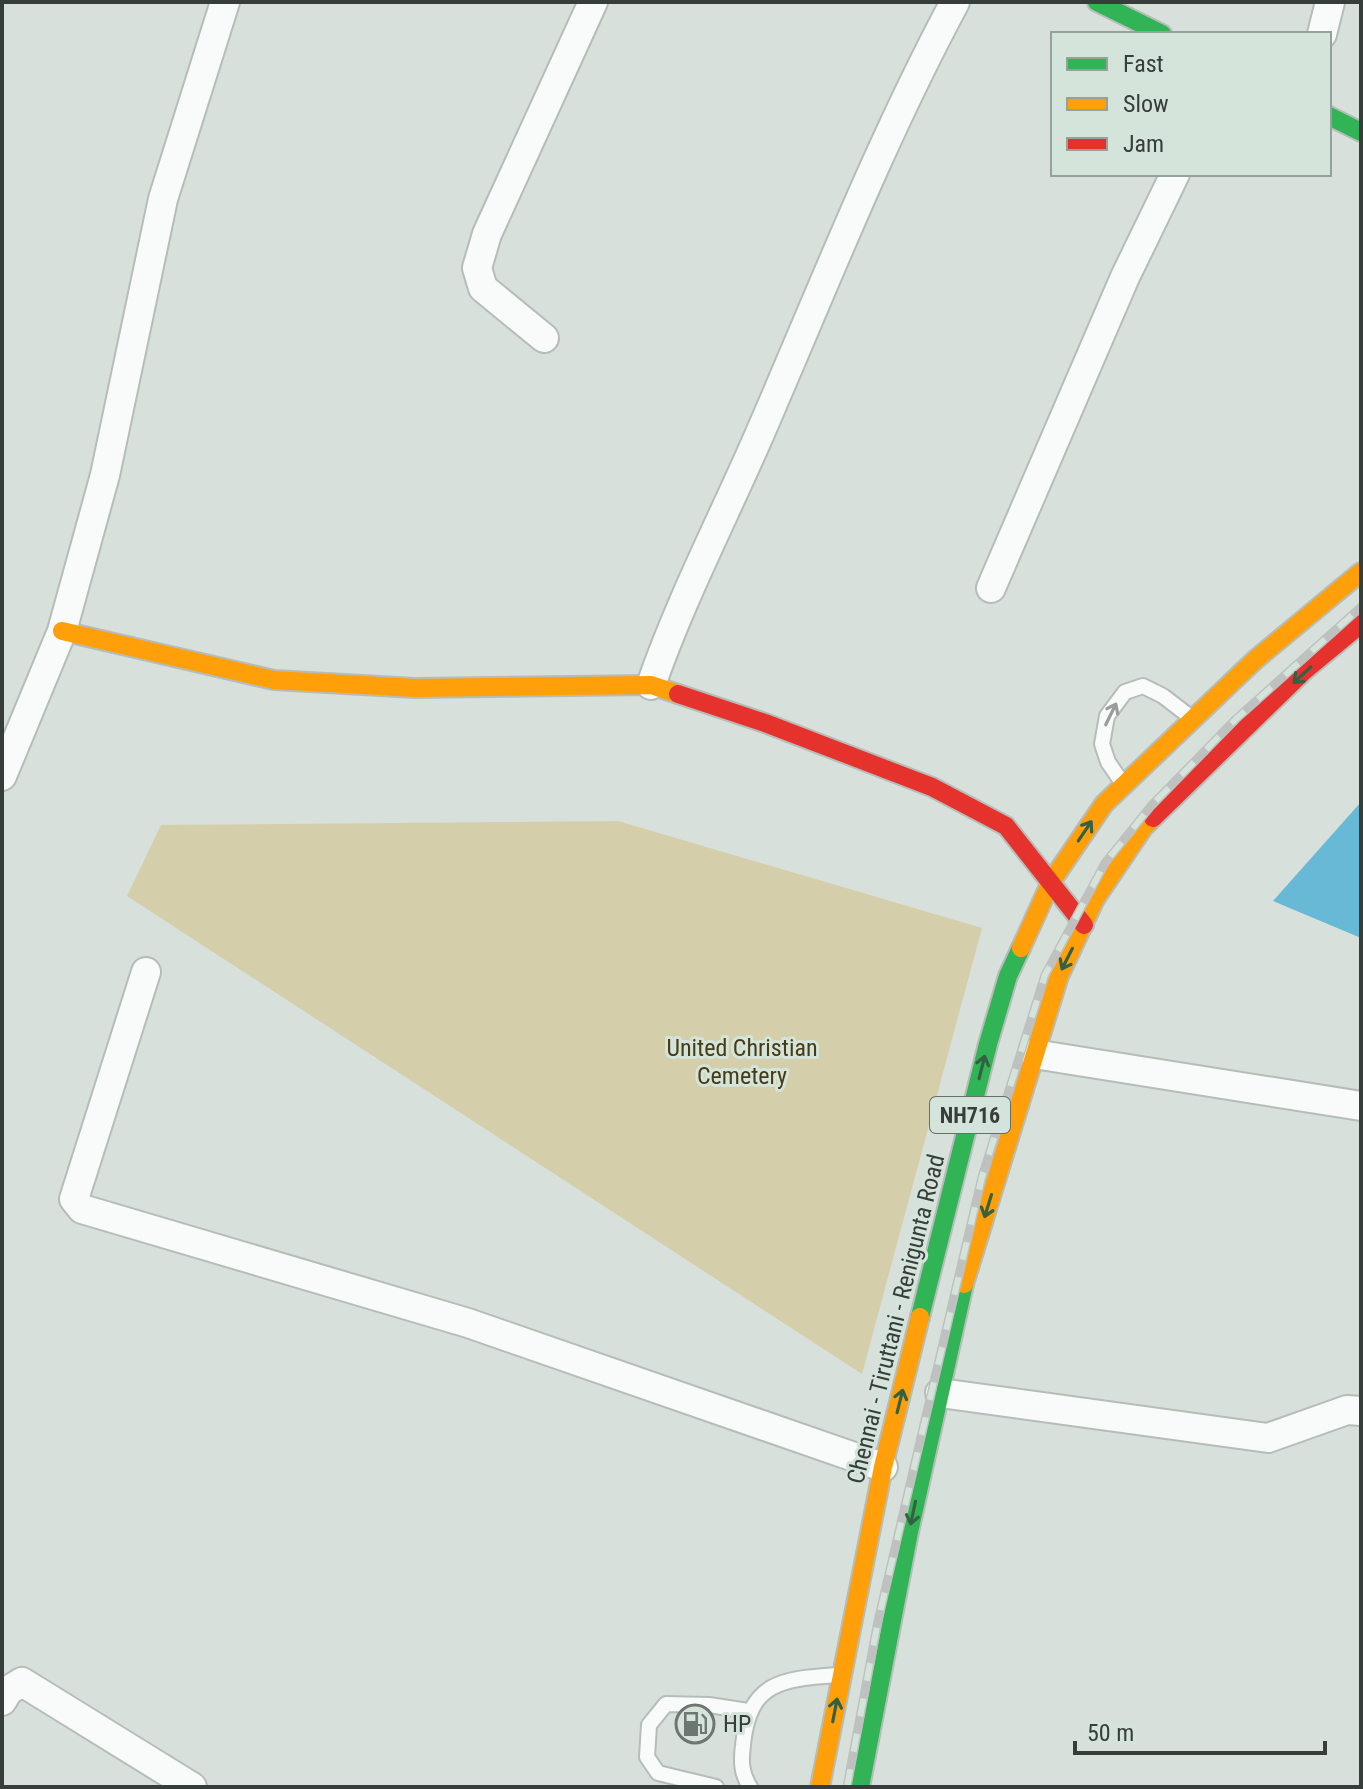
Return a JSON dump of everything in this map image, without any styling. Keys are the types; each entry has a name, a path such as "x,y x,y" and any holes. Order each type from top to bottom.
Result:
{"main road":[{"path":"1097,2 1158,32"},
{"path":"1331,117 1361,132"},
{"name":"Chennai - Tiruttani - Renigunta Road","path":"820,1787 883,1467 988,1044 1008,976 1051,882 1104,804 1255,660 1361,572"},
{"name":"NH716","path":"867,1785 909,1532 963,1287 1059,976 1095,899 1143,828 1304,671 1361,624"},
{"path":"62,631 274,680 415,688 651,685 765,723 932,787 1006,826 1084,925"}],"street":[{"path":"2,776 62,631 105,475 163,199 225,2"},
{"path":"544,338 483,288 477,268 487,234 593,2"},
{"path":"651,685 672,624 739,483 874,170 921,65 955,2"},
{"path":"1322,32 1330,2"},
{"path":"991,588 1125,277 1174,176"},
{"path":"146,972 74,1199 82,1209 468,1323 883,1467"},
{"path":"1034,1054 1361,1106"},
{"path":"940,1393 1268,1438 1347,1410 1361,1411"},
{"path":"9,1685 192,1787"}],"lane":[{"path":"1123,785 1108,762 1102,744 1107,716 1125,692 1143,686 1163,696 1193,719"},
{"path":"750,1787 743,1776 741,1758 748,1711 761,1693 798,1679 842,1675"},
{"path":"716,1787 658,1773 647,1757 649,1725 666,1704 709,1705 748,1711"}],"green space":[{"name":"United Christian Cemetery","path":"618,821 982,928 862,1374 127,896 161,825"}],"water":[{"path":"1361,802 1361,938 1273,901"}],"railway":[{"path":"847,1787 878,1621 982,1177 1045,975 1105,863 1151,806 1236,719 1361,607"}],"traffic: fast":[{"path":"1097,2 1158,32"},
{"path":"1331,117 1361,132"},
{"path":"920,1317 988,1044 1008,976 1021,948"},
{"path":"860,1787 909,1532 964,1284"}],"traffic: slow":[{"path":"1021,948 1051,882 1104,804 1255,660 1361,572"},
{"path":"62,631 274,680 415,688 651,685 678,694"},
{"path":"964,1284 1059,976 1095,899 1153,818"},
{"path":"820,1787 883,1467 920,1317"}],"traffic: jam":[{"path":"1153,818 1304,671 1361,624"},
{"path":"678,694 765,723 932,787 1006,826 1084,925"}],"place":[{"name":"HP","path":"695,1724"}]}
